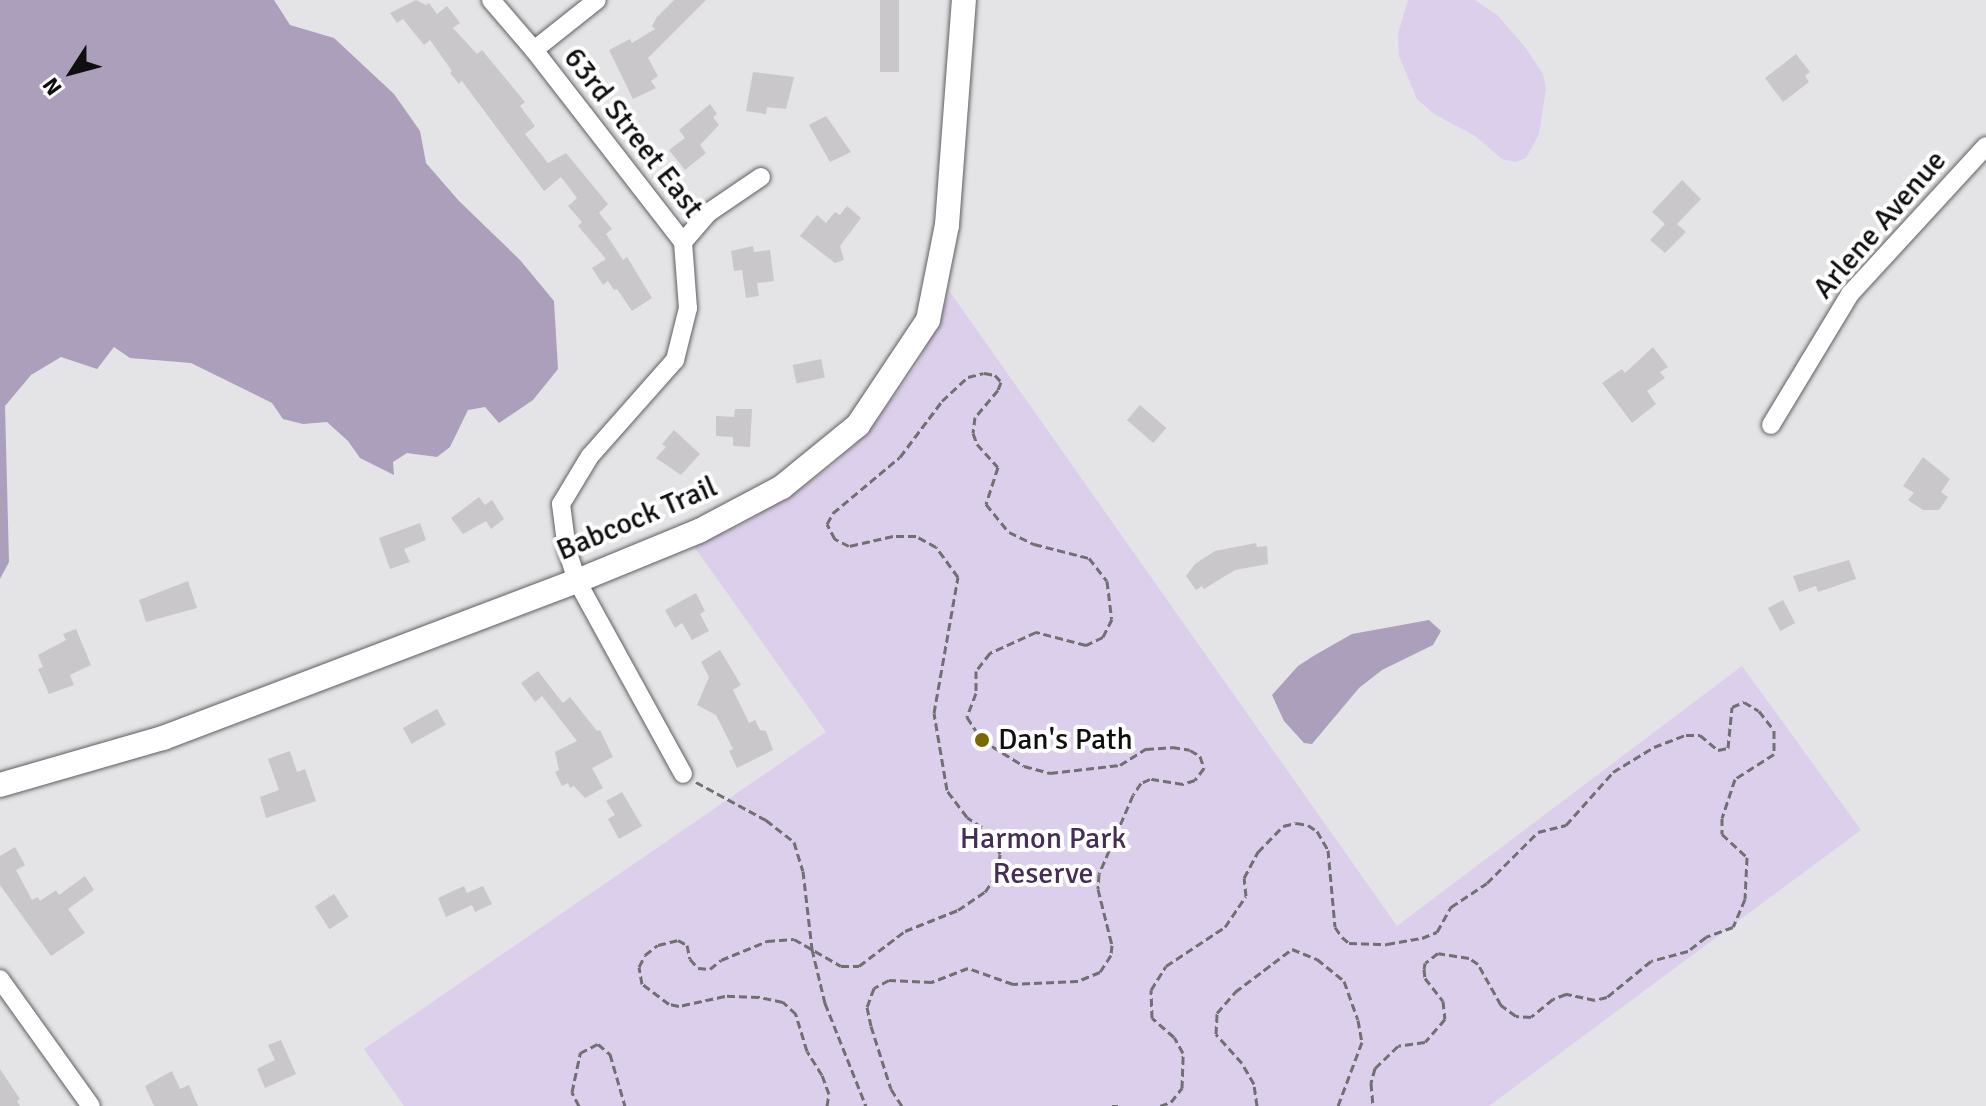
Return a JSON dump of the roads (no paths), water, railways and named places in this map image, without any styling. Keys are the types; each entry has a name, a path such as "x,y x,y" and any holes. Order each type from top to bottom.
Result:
{"street":[{"name":"63rd Street East","path":"491,0 534,50 683,242 688,308 675,360 590,456 561,504 567,550 577,581 683,774"},
{"path":"534,50 597,0"},
{"name":"Babcock Trail","path":"0,785 163,738 577,581 699,531 782,487 858,425 928,320 947,225 964,0"},
{"name":"Arlene Avenue","path":"1771,425 1850,294 1986,146"},
{"path":"683,242 708,213 761,177"},
{"path":"0,979 91,1106"}],"place":[{"name":"Dan's Path","path":"982,740"}],"park label":[{"name":"Harmon Park Reserve","path":"1043,856"}]}
